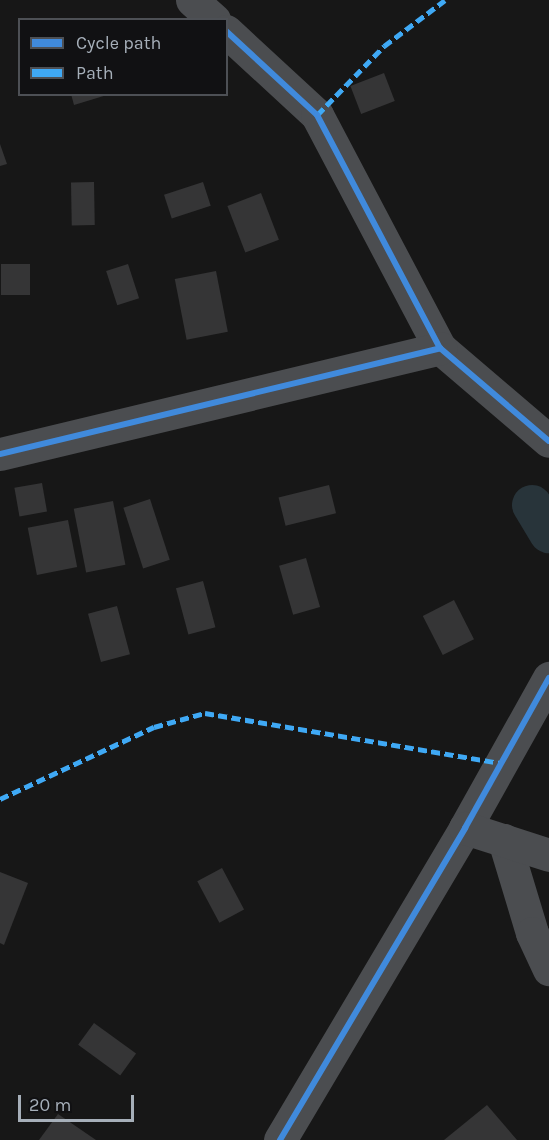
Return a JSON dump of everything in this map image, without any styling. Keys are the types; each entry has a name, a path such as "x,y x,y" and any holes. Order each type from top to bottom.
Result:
{"street":[{"path":"192,0 212,18"},
{"path":"228,34 317,115 441,348 549,441"},
{"path":"0,454 441,348"},
{"path":"280,1140 465,828 549,678"},
{"path":"465,828 549,855"},
{"path":"504,840 532,933 549,969"}],"building":[{"path":"384,73 395,101 361,114 350,86"},
{"path":"72,96 104,96 74,105"},
{"path":"0,144 7,164 0,166"},
{"path":"71,182 94,182 95,225 72,225"},
{"path":"203,182 211,206 172,218 164,195"},
{"path":"261,193 279,240 245,253 227,206"},
{"path":"1,264 30,264 30,295 1,295"},
{"path":"128,264 139,298 117,305 106,271"},
{"path":"216,271 228,332 187,340 175,279"},
{"path":"42,483 47,512 19,516 14,488"},
{"path":"329,485 336,513 286,526 279,498"},
{"path":"150,499 170,560 143,569 123,508"},
{"path":"113,501 125,565 86,572 74,509"},
{"path":"68,520 77,567 37,575 28,528"},
{"path":"306,558 320,607 293,615 279,566"},
{"path":"203,581 215,627 188,635 176,588"},
{"path":"454,600 474,639 443,655 423,616"},
{"path":"117,606 130,654 101,662 88,614"},
{"path":"222,868 244,909 219,923 197,881"},
{"path":"0,872 28,883 4,945 0,943"},
{"path":"94,1023 136,1054 120,1075 78,1045"},
{"path":"487,1105 517,1140 444,1140"},
{"path":"58,1114 96,1140 39,1140"}],"waterway":[{"path":"532,505 549,533"}],"marked path":[{"path":"317,115 384,46 445,0"},
{"path":"0,799 154,727 205,713 500,763"}],"cycle path":[{"path":"228,33 317,115 440,348 549,441"},
{"path":"0,454 440,348"},
{"path":"280,1140 465,828 549,678"}]}
